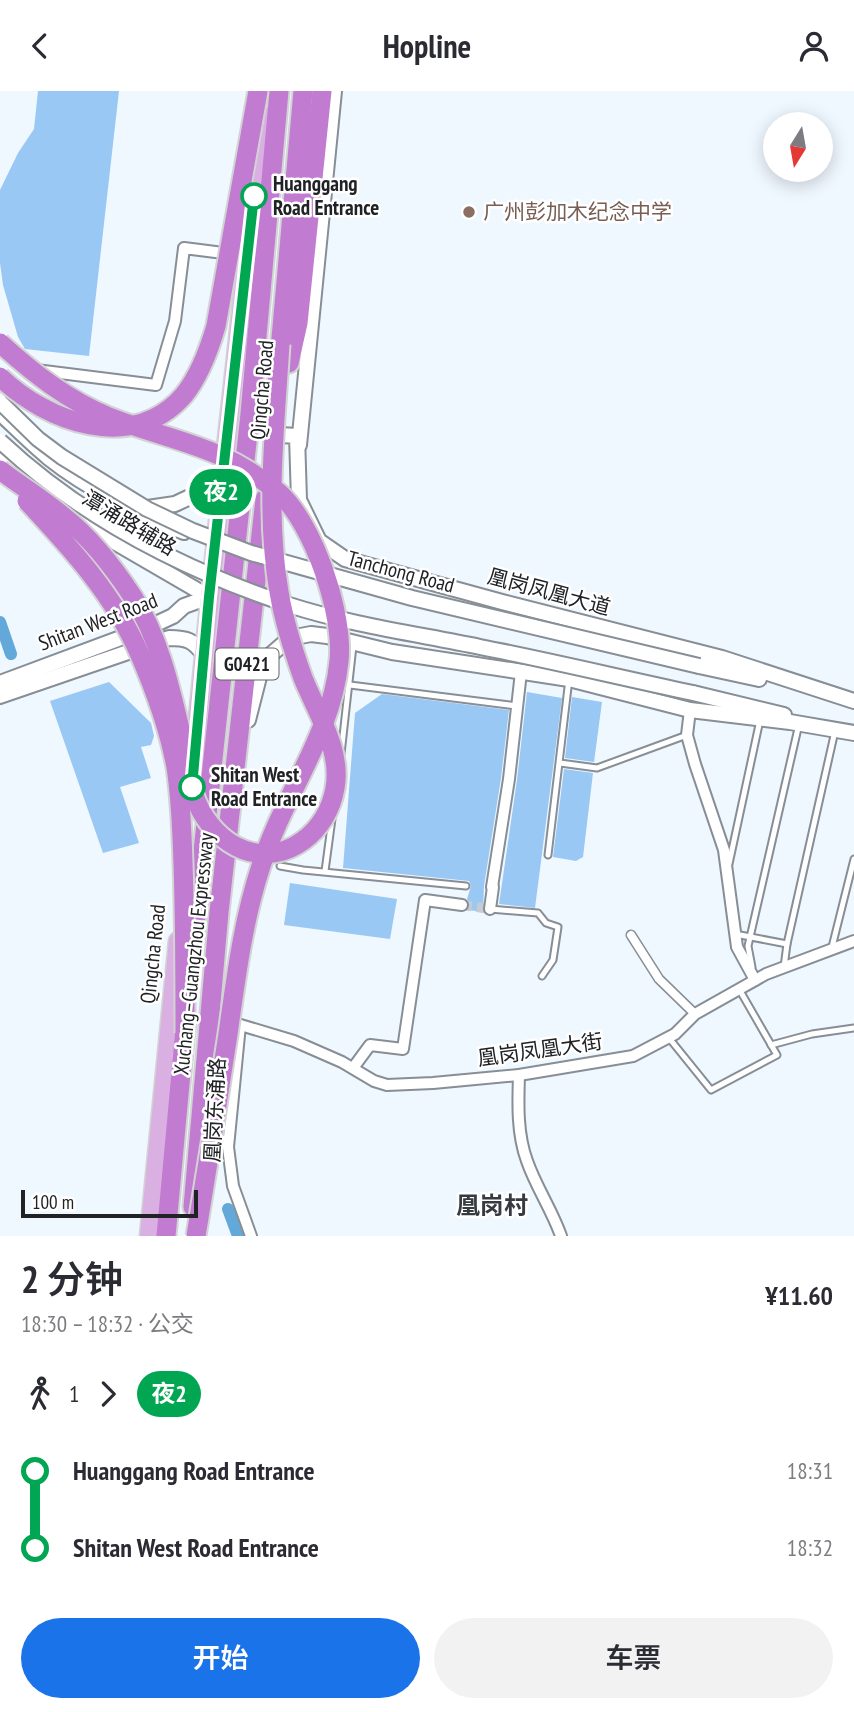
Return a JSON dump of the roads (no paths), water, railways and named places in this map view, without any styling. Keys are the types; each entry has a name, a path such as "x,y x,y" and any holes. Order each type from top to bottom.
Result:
{"highway":[{"path":"0,377 15,391 57,415 80,424 106,428 121,428 147,420 163,412 183,396 206,356 216,326 258,91"},
{"name":"Xuchang–Guangzhou Expressway","path":"166,1236 208,796 250,414 279,91"},
{"name":"Xuchang–Guangzhou Expressway","path":"190,1236 219,912 258,571 303,91"},
{"path":"286,374 298,323 321,91"},
{"path":"0,343 32,373 88,407 112,418 203,447 234,461 279,494 305,526 315,548 338,629 339,662 330,708 260,867 246,922 197,1236"},
{"path":"0,471 65,517 88,538 133,597 148,624 164,668 196,802 208,823 222,838 250,852 262,854 291,848 314,833 323,821 331,807 337,773 328,737 285,624 278,590 271,499 280,344"},
{"path":"0,471 58,534 102,590 140,653 164,719 181,806 185,1033"}],"main road":[{"name":"Qingcha Road","path":"149,1236 209,597 264,91"},
{"name":"Qingcha Road","path":"197,1236 215,1018 269,545 312,91"}],"street":[{"path":"269,545 297,470 334,91"},
{"path":"0,356 13,367 156,385 175,321 184,248 248,256"},
{"name":"Tanchong Road","path":"0,402 38,439 62,457 138,504 193,531 251,553 412,598 828,694"},
{"name":"潭涌路辅路","path":"0,414 50,459 161,524 215,544"},
{"name":"凰岗凤凰大道","path":"280,435 297,436 299,500 319,541 345,559 722,658 854,701"},
{"path":"0,441 28,468 113,526 197,569 290,605 375,627 482,647 693,693 854,732"},
{"name":"潭涌路辅路","path":"0,451 18,471 83,522 209,597"},
{"path":"136,510 175,504 190,498 209,488 224,465"},
{"path":"132,551 155,552 161,547 166,535 161,524"},
{"name":"Shitan West Road","path":"0,683 145,629 173,616 184,606 209,597"},
{"path":"247,724 260,673 267,658 290,638 311,634 392,652 569,679 690,710 854,732"},
{"name":"Shitan West Road","path":"0,696 169,638 186,638 195,642 204,655"},
{"path":"490,909 521,672"},
{"path":"690,710 687,735 724,850 737,947 755,980"},
{"path":"352,1068 370,1045 403,1049 425,900 462,905"},
{"path":"631,935 659,979 695,1014"},
{"name":"凰岗凤凰大街","path":"215,1018 294,1041 352,1068 373,1081 387,1085 519,1075 633,1056 669,1038 695,1014 755,980 854,940"},
{"name":"凰岗东涌路","path":"240,1025 228,1147 233,1186 251,1236"},
{"path":"519,1075 517,1106 526,1160 561,1236"}],"lane":[{"path":"325,871 354,643"},
{"path":"548,855 569,679"},
{"path":"350,685 516,706"},
{"path":"727,874 760,720"},
{"path":"755,980 748,946 799,724"},
{"path":"784,967 835,731"},
{"path":"560,763 597,768 687,735"},
{"path":"832,948 854,859"},
{"path":"280,866 466,886"},
{"path":"490,909 538,913 546,923 558,927 553,960 542,976"},
{"path":"735,934 787,944"},
{"path":"669,1038 710,1090 777,1055 739,989"},
{"path":"771,1045 812,1034 854,1028"}],"waterway":[{"path":"0,622 11,654"},
{"path":"228,1209 238,1236"}],"tunnel":[{"path":"462,905 490,909"}],"place":[{"name":"Huanggang Road Entrance","path":"254,196"},
{"name":"广州彭加木纪念中学","path":"469,212"},
{"name":"Shitan West Road Entrance","path":"192,787"}],"district":[{"name":"凰岗村","path":"492,1206"}]}
